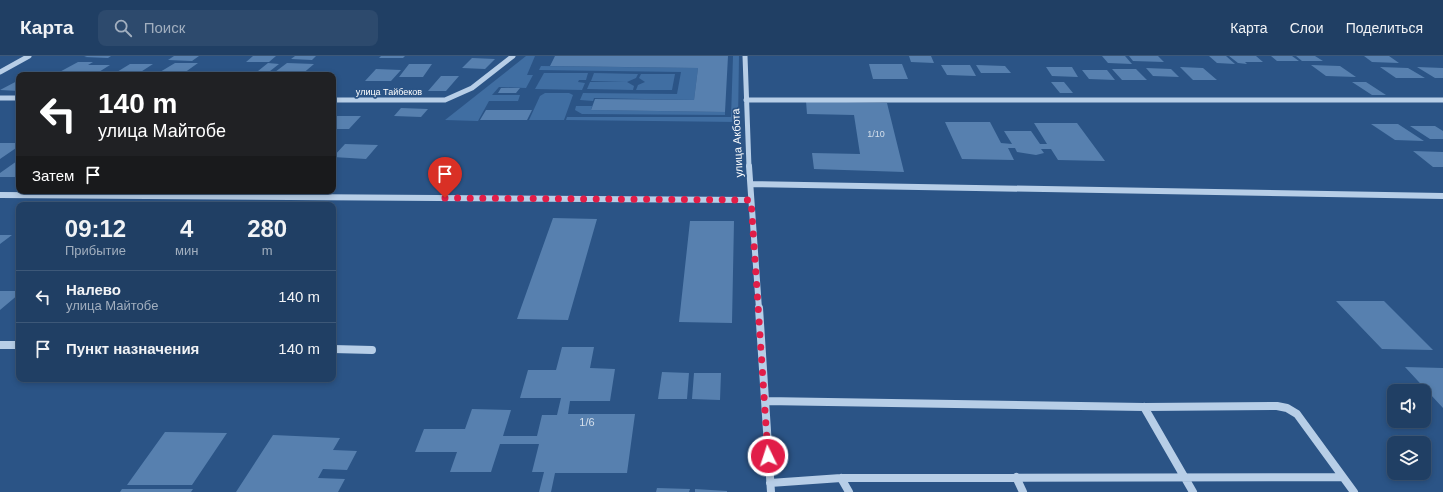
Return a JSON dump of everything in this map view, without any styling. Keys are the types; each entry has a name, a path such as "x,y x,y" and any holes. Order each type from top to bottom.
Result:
{"street":[{"path":"0,72 29,56"},
{"name":"улица Тайбеков","path":"336,100 445,100 464,94 513,56"},
{"name":"улица Акбота","path":"746,56 746,100 751,200 770,488"},
{"path":"0,98 16,98"},
{"path":"746,100 1443,100"},
{"path":"751,184 1443,196"},
{"path":"0,195 751,200"},
{"path":"0,345 16,345"},
{"path":"336,350 372,350"},
{"path":"765,401 1144,407 1277,406 1287,408 1297,414 1354,492"},
{"path":"1144,407 1193,492"},
{"path":"1016,477 1023,492"},
{"path":"770,488 841,478 1342,477"},
{"path":"841,478 849,492"}],"shaded area":[{"path":"526,56 535,56 527,75 533,75 526,88 499,87 492,95 520,95 518,101 489,101 478,121 445,120"},
{"path":"733,56 739,56 738,122 566,120 567,117 731,117"},
{"path":"541,66 698,68 694,100 594,98 593,101 580,100 583,93 677,94 681,72 539,70"},
{"path":"544,73 588,73 586,80 579,80 578,82 585,83 582,90 535,89"},
{"path":"594,73 638,74 636,78 627,82 591,81"},
{"path":"641,74 675,74 672,90 636,90 638,85 645,82 639,78"},
{"path":"590,82 627,82 634,86 633,90 587,89"},
{"path":"545,93 569,93 573,95 564,120 529,120 540,96"},
{"path":"576,106 592,106 591,110 725,112 725,115 582,114 575,110"}],"building":[{"path":"111,56 108,58 84,57"},
{"path":"174,56 199,56 192,61 168,60"},
{"path":"253,56 276,56 269,62 246,62"},
{"path":"295,56 316,56 312,60 291,59"},
{"path":"381,56 405,56 403,58 379,58"},
{"path":"555,56 728,56 725,112 591,110 595,99 694,100 698,68 550,66"},
{"path":"909,56 931,56 934,63 911,62"},
{"path":"1102,56 1125,56 1132,64 1108,63"},
{"path":"1129,56 1158,56 1164,62 1133,61"},
{"path":"1209,56 1226,56 1235,64 1217,63"},
{"path":"1229,56 1256,56 1263,62 1245,62 1247,64 1238,63"},
{"path":"1271,56 1292,56 1299,61 1277,61"},
{"path":"1296,56 1315,56 1323,61 1302,61"},
{"path":"1364,56 1389,56 1399,63 1372,62"},
{"path":"472,58 495,59 485,69 462,68"},
{"path":"78,62 93,62 88,65 110,65 99,72 60,72"},
{"path":"175,63 198,63 185,72 160,72"},
{"path":"268,63 279,64 269,72 257,72"},
{"path":"287,63 314,64 305,72 275,72"},
{"path":"130,64 153,64 141,72 117,72"},
{"path":"409,64 432,64 423,77 399,77"},
{"path":"869,64 902,64 908,79 873,79"},
{"path":"941,65 970,65 976,76 947,75"},
{"path":"976,65 1005,66 1011,73 981,73"},
{"path":"1311,65 1340,66 1356,77 1326,76"},
{"path":"1046,67 1072,67 1078,77 1052,76"},
{"path":"1180,67 1203,68 1217,80 1193,80"},
{"path":"1380,67 1408,68 1425,78 1396,78"},
{"path":"1417,67 1443,68 1443,78 1435,78"},
{"path":"1146,68 1171,69 1179,77 1153,76"},
{"path":"376,69 401,70 391,81 365,81"},
{"path":"1112,69 1136,69 1147,80 1122,80"},
{"path":"1082,70 1107,70 1115,80 1089,79"},
{"path":"441,76 459,76 446,91 428,91"},
{"path":"16,82 16,91 0,90"},
{"path":"1051,82 1064,82 1073,93 1060,93"},
{"path":"1352,82 1366,82 1386,95 1372,95"},
{"path":"501,88 520,88 516,93 498,93"},
{"path":"806,101 887,103 904,172 814,169 812,153 860,154 854,115 807,114"},
{"path":"401,108 428,109 421,117 394,116"},
{"path":"486,110 532,110 527,120 480,120"},
{"path":"336,116 361,116 349,129 336,129"},
{"path":"945,122 990,122 1001,143 1012,144 1004,131 1031,131 1040,144 1047,144 1034,123 1077,123 1105,161 1058,160 1051,149 1041,149 1044,153 1036,155 1017,152 1015,148 1008,148 1014,160 962,159"},
{"path":"1371,124 1398,124 1424,141 1395,140"},
{"path":"1410,126 1435,126 1443,131 1443,139 1430,139"},
{"path":"0,143 16,143 16,148 0,159"},
{"path":"345,144 378,145 366,159 336,157 336,154"},
{"path":"1413,151 1443,152 1443,167 1433,167"},
{"path":"16,162 16,177 0,177 0,173"},
{"path":"553,218 597,219 568,320 517,319"},
{"path":"690,221 734,221 732,323 679,322"},
{"path":"0,235 12,235 0,244"},
{"path":"0,291 16,291 16,297 0,310"},
{"path":"1336,301 1384,301 1433,350 1382,349"},
{"path":"562,347 594,347 590,368 615,369 610,401 570,401 568,414 635,414 627,473 555,473 551,492 539,492 544,472 532,472 539,444 500,444 491,472 450,472 457,452 415,452 424,429 465,429 472,409 511,410 503,436 537,436 542,415 557,415 561,398 520,398 528,370 556,370"},
{"path":"1405,367 1443,368 1443,408 1431,395 1431,384 1421,384"},
{"path":"662,372 689,373 687,399 658,399"},
{"path":"694,373 721,373 720,400 692,399"},
{"path":"165,432 227,433 192,485 127,485"},
{"path":"273,435 340,438 333,450 357,451 347,470 323,469 318,478 345,479 338,492 236,492"},
{"path":"657,488 690,489 689,492 656,492"},
{"path":"122,489 193,489 191,492 120,492"},
{"path":"695,489 727,491 727,492 695,492"}],"route":[{"path":"445,198 751,200 768,456"}]}
